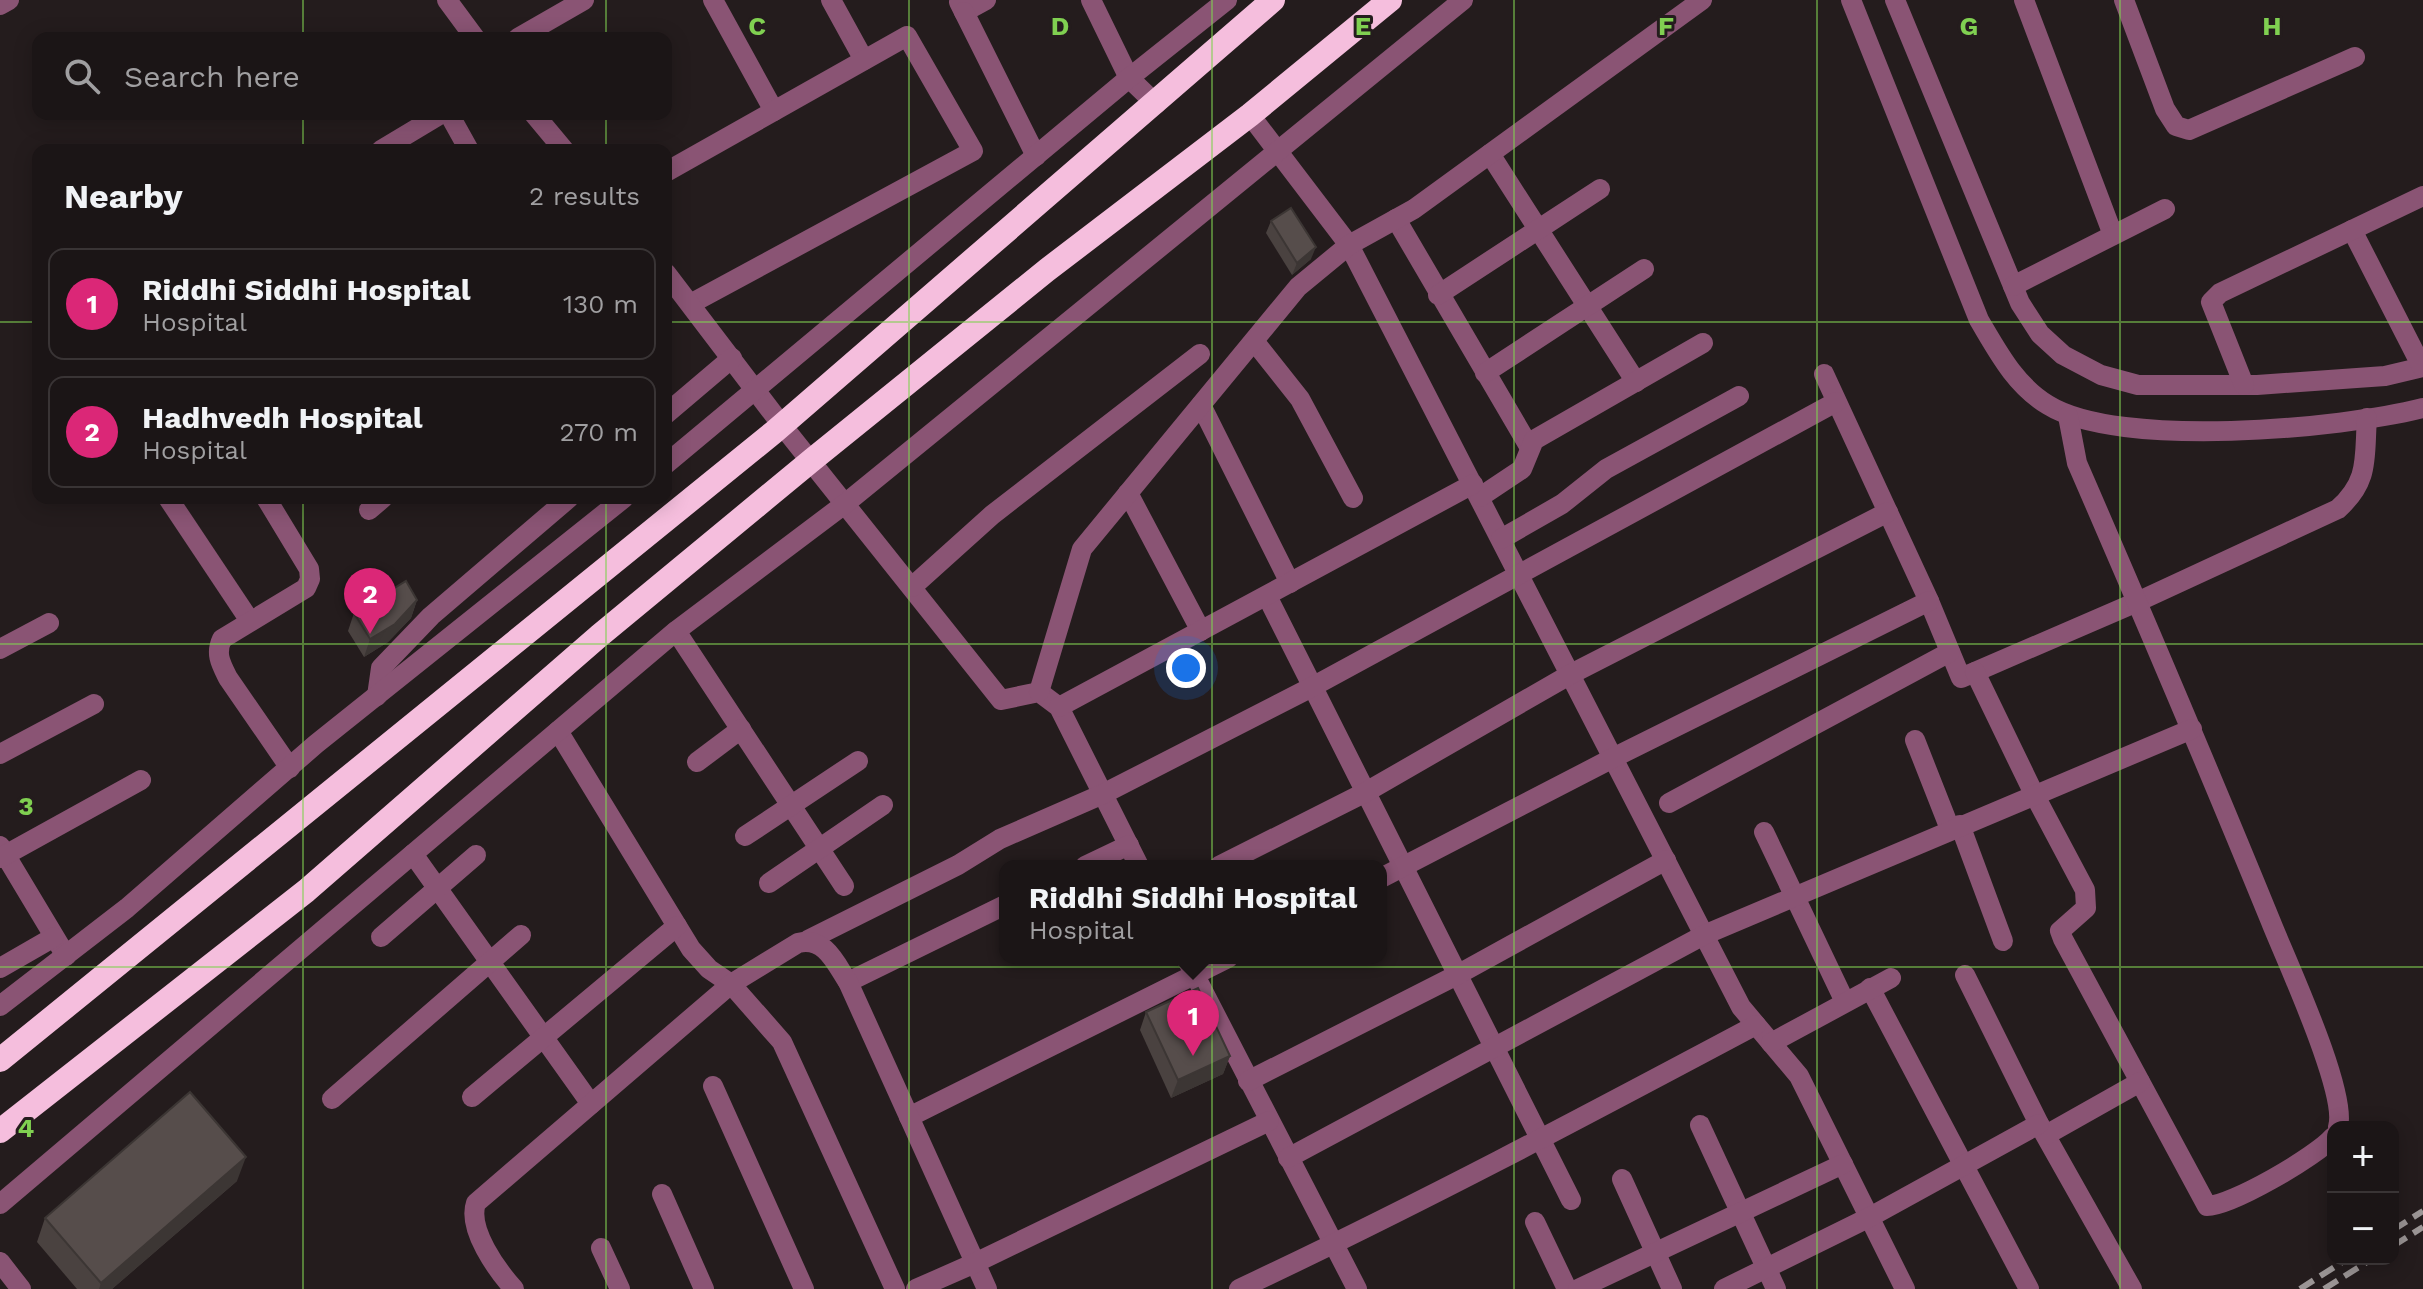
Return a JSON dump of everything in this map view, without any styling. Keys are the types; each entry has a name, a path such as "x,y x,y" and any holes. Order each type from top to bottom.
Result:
{"highway":[{"path":"0,1060 781,424 1156,104 1273,0"},
{"path":"0,1131 306,891 599,636 812,460 1047,270 1250,115 1390,0"}],"street":[{"path":"0,5 9,0"},
{"path":"447,0 471,32"},
{"path":"528,32 584,0"},
{"path":"713,0 774,111"},
{"path":"831,0 864,60"},
{"path":"986,0 961,6 1036,156"},
{"path":"1091,0 1129,78 1156,104"},
{"path":"672,459 1227,0"},
{"path":"0,1204 676,631 846,503 1463,0"},
{"path":"1039,692 1082,549 1298,287 1349,245 1414,209 1702,0"},
{"path":"1851,0 1979,320 2004,364 2046,404 2068,416 2143,430 2263,429 2367,418 2423,408"},
{"path":"1895,0 2020,303 2040,334 2063,355 2101,375 2138,385 2244,385 2385,376 2423,367 2352,230"},
{"path":"2024,0 2113,235"},
{"path":"2124,0 2165,109 2176,126 2189,130 2355,57"},
{"path":"672,169 907,36 973,151 692,303"},
{"path":"1250,115 1349,245 1741,1007 1799,1076 1905,1289"},
{"path":"391,144 431,120"},
{"path":"452,120 466,144"},
{"path":"539,120 559,144"},
{"path":"1490,154 1636,382"},
{"path":"1438,295 1600,189"},
{"path":"2244,385 2211,302 2220,293 2423,196"},
{"path":"2013,286 2165,209"},
{"path":"1396,219 1530,448"},
{"path":"1485,373 1644,269"},
{"path":"672,280 781,424 1001,700 1039,692 1059,707 1136,860"},
{"path":"1254,341 1300,399 1353,498"},
{"path":"1059,707 1290,583 1522,469 1534,440 1703,343"},
{"path":"912,587 992,515 1200,354"},
{"path":"672,409 732,358"},
{"path":"1824,374 1929,601 1961,678 2137,602 2338,509 2355,494 2363,474 2367,418"},
{"path":"1501,539 1562,504 1606,469 1739,396"},
{"path":"514,1289 495,1267 476,1226 473,1213 476,1203 731,984 798,943 958,865 1000,839 1103,794 1312,687 1836,402"},
{"path":"1201,405 1290,583"},
{"path":"2068,416 2077,463 2192,729 2321,1046 2339,1106 2338,1121"},
{"path":"1128,493 1201,631"},
{"path":"172,504 250,621"},
{"path":"270,504 309,569 310,579 306,588 222,639 217,649 220,662 290,768"},
{"path":"377,696 381,668 431,616 562,504"},
{"path":"0,1006 158,882 377,696 617,504"},
{"path":"1231,860 1366,792 1571,674 1888,512"},
{"path":"1267,596 1571,1200"},
{"path":"1387,875 1929,601"},
{"path":"0,649 49,623"},
{"path":"676,631 844,886"},
{"path":"1669,803 1950,652"},
{"path":"1975,672 2085,890 2086,908 2060,931 2063,939 2207,1206 2227,1202 2296,1165 2327,1142"},
{"path":"0,754 94,704"},
{"path":"697,762 741,729"},
{"path":"1288,1158 1704,935 2192,729"},
{"path":"558,731 700,961 731,984 782,1042 895,1289"},
{"path":"1915,740 2003,941"},
{"path":"745,836 858,761"},
{"path":"66,956 2,853 141,780"},
{"path":"769,883 883,805"},
{"path":"1764,832 1845,1002"},
{"path":"1098,860 1129,845"},
{"path":"413,854 591,1104"},
{"path":"381,937 476,855"},
{"path":"1248,1081 1457,975 1666,860"},
{"path":"848,982 999,908"},
{"path":"472,1097 677,926"},
{"path":"332,1099 521,935"},
{"path":"0,968 54,937"},
{"path":"808,940 826,949 848,982 987,1289"},
{"path":"909,1117 1190,967 1357,1289"},
{"path":"1965,975 2043,1129 2132,1289"},
{"path":"1771,1043 1891,978"},
{"path":"1870,988 2029,1289"},
{"path":"1246,1288 1540,1140 1756,1025"},
{"path":"1724,1289 1963,1167 2140,1082"},
{"path":"713,1086 804,1289"},
{"path":"916,1289 1269,1121"},
{"path":"1700,1125 1776,1289"},
{"path":"1578,1289 1843,1164"},
{"path":"1622,1179 1672,1289"},
{"path":"662,1194 704,1289"},
{"path":"1535,1222 1567,1289"},
{"path":"601,1248 620,1289"},
{"path":"0,1262 21,1289"}],"building":[{"path":"1291,208 1316,247 1297,263 1271,221"},
{"path":"406,581 417,600 395,624 370,639 354,613"},
{"path":"1198,988 1230,1056 1178,1080 1146,1012"},
{"path":"190,1092 246,1157 101,1283 45,1218"}],"railway":[{"path":"2399,1226 2423,1211"},
{"path":"2399,1242 2423,1227"},
{"path":"2300,1289 2338,1265"},
{"path":"2324,1289 2362,1265"}],"place":[{"name":"Hadhvedh Hospital","path":"370,634"},
{"name":"Riddhi Siddhi Hospital","path":"1193,1056"}]}
